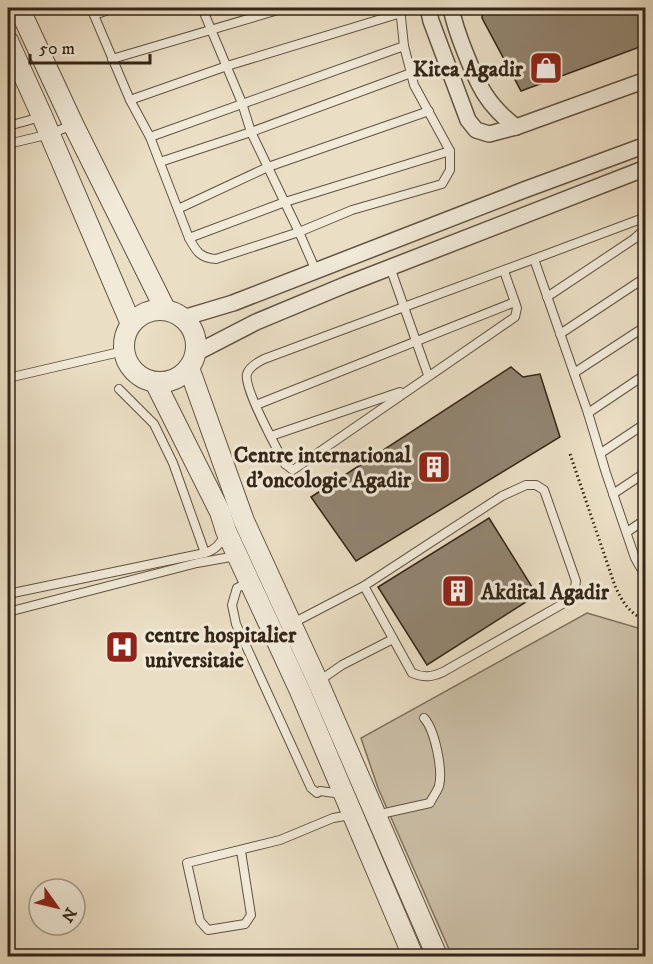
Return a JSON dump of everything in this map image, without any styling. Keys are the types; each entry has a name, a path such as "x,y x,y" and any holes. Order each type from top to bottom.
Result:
{"street":[{"path":"19,8 73,124 165,309"},
{"path":"428,8 468,120 476,130 489,134 516,127 645,80"},
{"path":"451,8 454,22 479,87 501,116 516,127"},
{"path":"8,41 131,324"},
{"path":"183,318 213,311 645,145"},
{"path":"437,957 318,682 244,521 192,360 196,341 194,332 183,318 165,309 146,312 131,324 126,332 124,351 126,360 134,371 155,382 174,379 192,360 256,322 390,267 645,168"},
{"path":"155,382 220,512 226,531 300,691 413,957"},
{"path":"300,691 318,682"}],"lane":[{"path":"114,8 93,11 130,100 150,137 189,238 197,253 206,258 216,258 299,232 352,210 442,184 450,170 450,151 414,85 404,46 400,10 130,100"},
{"path":"202,8 242,103 251,132 316,271"},
{"path":"112,59 285,8"},
{"path":"150,137 404,46"},
{"path":"160,162 251,132 411,73"},
{"path":"178,209 268,167 429,111"},
{"path":"8,126 73,124"},
{"path":"8,144 46,125"},
{"path":"189,238 285,202 450,151"},
{"path":"504,271 518,312 515,317 428,375 294,470 285,464 247,383 246,375 257,362 645,217"},
{"path":"547,297 634,239 645,228"},
{"path":"534,259 588,413 635,558 644,571"},
{"path":"390,267 428,375"},
{"path":"560,334 645,277"},
{"path":"256,405 515,302"},
{"path":"574,373 645,326"},
{"path":"8,365 9,378 124,351"},
{"path":"588,413 645,374"},
{"path":"119,389 154,424 173,463 205,553"},
{"path":"271,436 408,389"},
{"path":"601,453 645,423"},
{"path":"613,494 645,472"},
{"path":"290,625 364,586 515,489 526,485 536,485 544,490 576,581 576,587 570,598 434,676 425,677 412,673 364,586"},
{"path":"627,532 645,519"},
{"path":"8,594 205,553 213,550 222,541 226,531"},
{"path":"8,612 197,563 238,556"},
{"path":"149,565 151,575"},
{"path":"250,581 237,588 232,606 236,624 311,788 317,793 320,791 344,794"},
{"path":"318,682 342,665 393,639"},
{"path":"375,815 430,803 439,785 438,750 430,724 424,718"},
{"path":"241,850 251,915 245,924 208,930 200,921 187,863 280,840 333,818 353,814"}],"path":[{"path":"570,454 615,586 623,602 632,612 645,620"}],"shaded area":[{"path":"587,613 645,630 645,956 452,956 378,788 361,738"}],"building":[{"name":"Kitea Agadir","path":"482,8 645,8 645,45 521,91 482,18"},
{"name":"Centre international d'oncologie Agadir","path":"511,367 523,377 540,374 560,437 356,561 311,497"},
{"name":"Akdital Agadir","path":"489,518 537,595 427,665 378,587"}],"place":[{"name":"Kitea Agadir","path":"546,68"},
{"name":"Centre international d'oncologie Agadir","path":"434,467"},
{"name":"Akdital Agadir","path":"458,591"},
{"name":"centre hospitalier universitaie","path":"122,647"}]}
